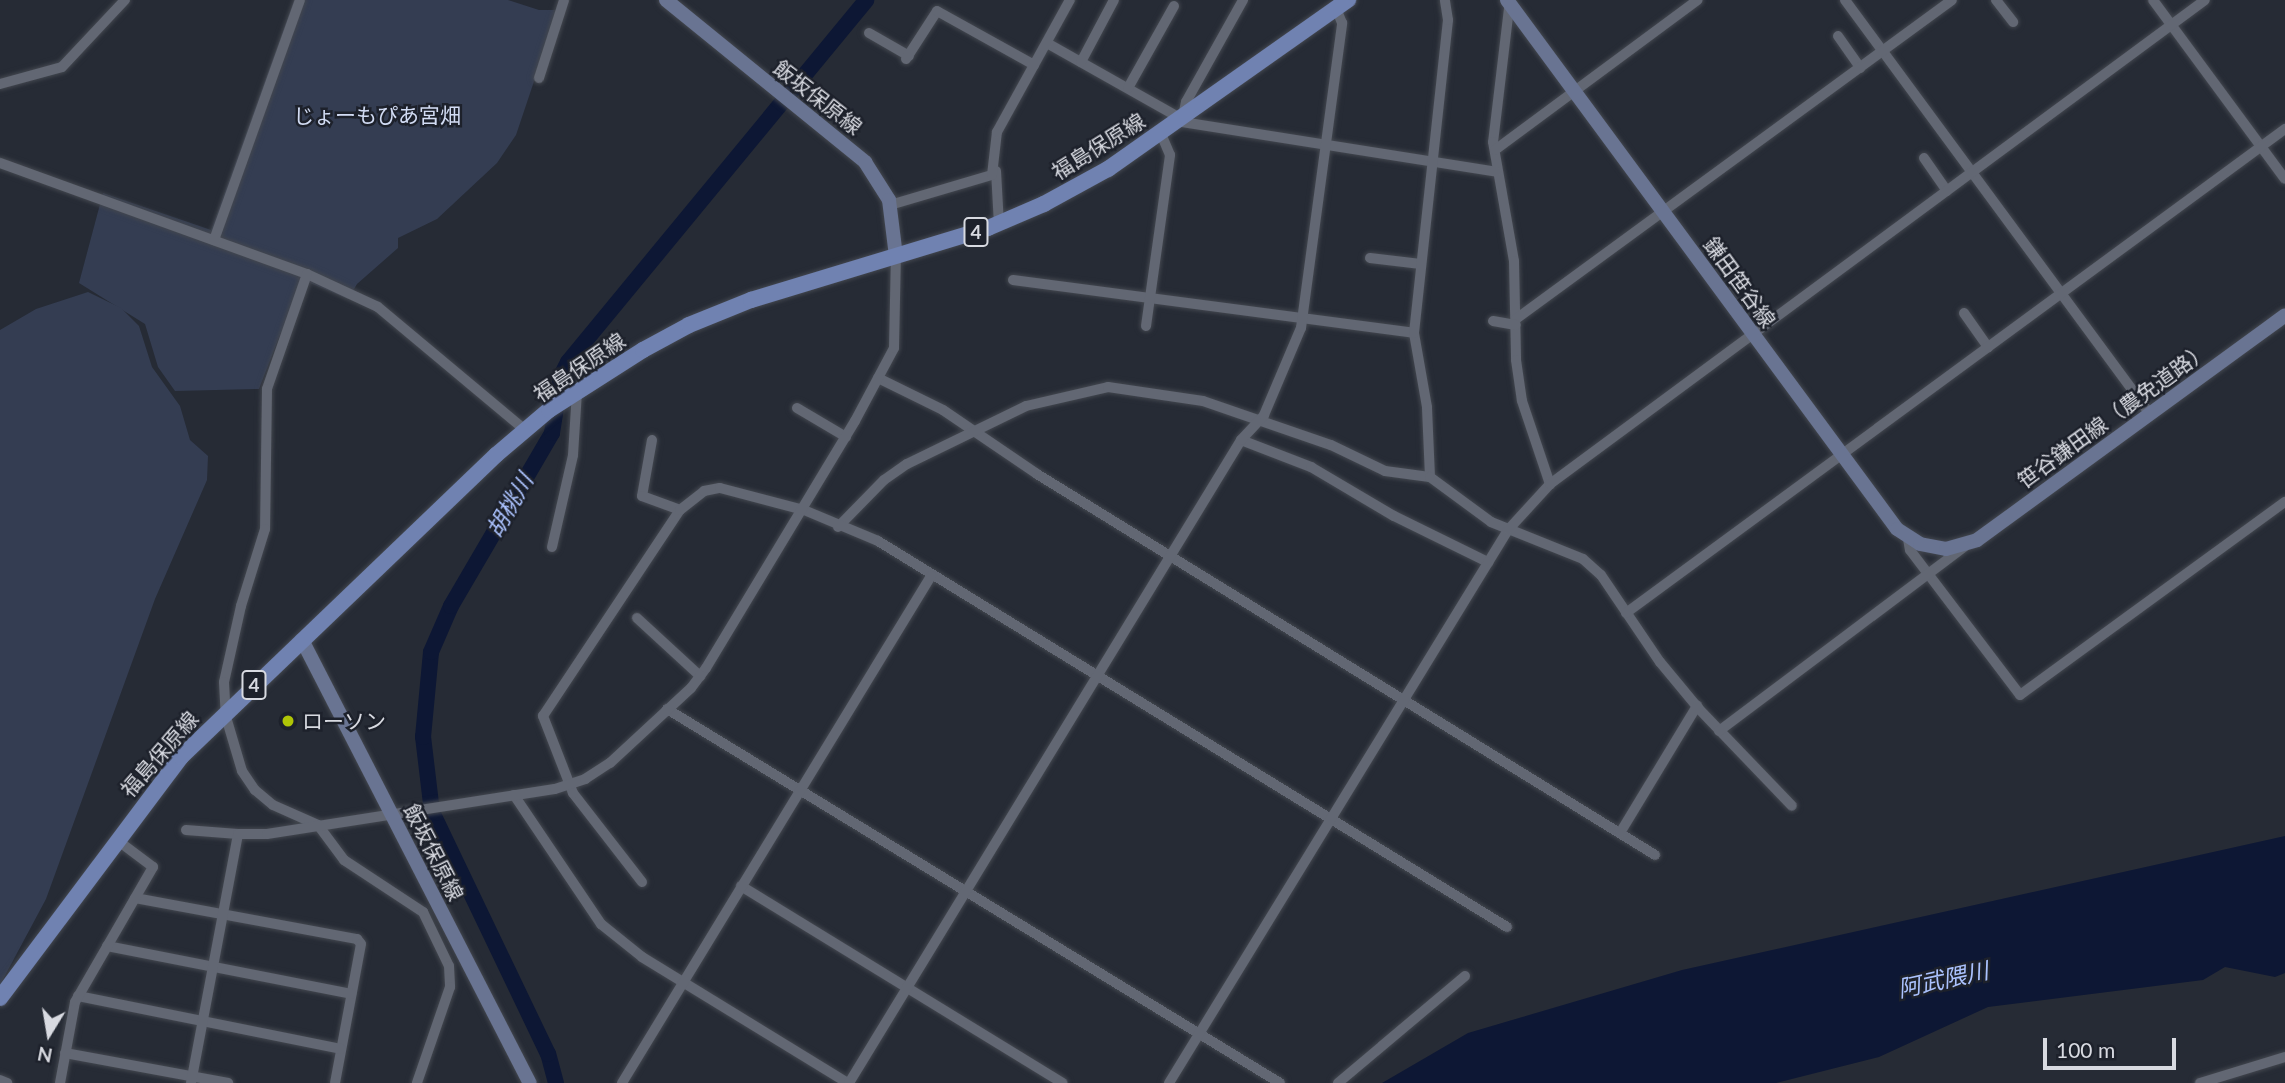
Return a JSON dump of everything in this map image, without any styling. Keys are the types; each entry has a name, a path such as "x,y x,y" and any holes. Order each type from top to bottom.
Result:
{"main road":[{"name":"福島保原線","path":"0,998 157,783 226,710 524,429 574,393 689,326 751,300 999,224 1108,169 1342,4"}],"street":[{"path":"0,84 62,67 125,0"},
{"path":"214,240 300,0"},
{"path":"539,78 564,0"},
{"name":"飯坂保原線","path":"666,0 865,162 890,205 896,256"},
{"path":"999,224 997,132 1070,0"},
{"path":"1081,62 1114,0"},
{"path":"1180,119 1186,102 1243,0"},
{"path":"1430,477 1427,407 1414,333 1448,20 1445,0"},
{"path":"1495,150 1698,0"},
{"path":"1845,0 2150,414"},
{"path":"1493,321 1516,322 1952,0"},
{"path":"1996,0 2013,22"},
{"path":"2153,0 2285,179"},
{"path":"1169,1083 1508,530 1550,484 2205,0"},
{"path":"1509,1 1495,107 1495,150 1514,261 1522,401 1550,484"},
{"name":"鎌田笹谷線","path":"1509,1 1841,455 1908,539"},
{"path":"514,795 601,924 683,982 849,1083 1169,556 1241,440 1259,421 1303,318 1342,23 1342,4"},
{"path":"1128,88 1174,6"},
{"path":"869,33 908,57 937,11 1034,65"},
{"path":"1838,36 1860,68"},
{"path":"1046,43 1180,119 1325,148 1497,172"},
{"path":"1626,613 2285,129"},
{"path":"1146,326 1170,155 1160,132"},
{"path":"1924,158 1947,191"},
{"path":"0,163 307,274 391,315 524,429"},
{"path":"890,205 996,171"},
{"path":"186,830 238,834 318,825 514,795 568,785 610,763 700,676 804,510 846,437 878,378 897,334 896,256"},
{"path":"1370,258 1421,264"},
{"path":"307,274 267,389 265,529 223,690 239,763 255,790 273,804 318,825 344,860 424,912 449,965 450,979 445,1010 417,1083"},
{"path":"1013,280 1414,333"},
{"path":"1964,313 1988,347"},
{"name":"笹谷鎌田線（農免道路）","path":"1965,546 2285,315"},
{"path":"878,378 976,430 1169,556 1655,855"},
{"path":"838,527 884,480 931,450 1026,406 1108,387 1193,399 1331,445 1385,471 1430,477 1508,530 1583,559 1697,706 1792,806"},
{"path":"552,547 573,455 574,393"},
{"path":"797,408 846,437"},
{"path":"652,440 642,496 680,510"},
{"path":"1241,440 1311,467 1394,516 1488,562"},
{"path":"642,882 568,785 543,716 680,510 704,491 720,488 804,510 838,527 871,538 1507,926"},
{"path":"1908,539 1910,550 2015,692 2022,695 2285,502"},
{"path":"1908,539 1933,548 1965,546"},
{"path":"1719,731 1930,576 1965,546"},
{"path":"622,1083 931,576"},
{"path":"637,618 700,676"},
{"name":"飯坂保原線","path":"302,640 530,1083"},
{"path":"1620,833 1697,706"},
{"path":"667,709 1280,1083"},
{"path":"191,1079 238,834"},
{"path":"60,1083 78,996 153,867 117,840"},
{"path":"741,887 1063,1083"},
{"path":"135,898 357,939 361,944 335,1083"},
{"path":"107,946 351,994"},
{"path":"450,979 469,969"},
{"path":"1338,1083 1465,976"},
{"path":"78,996 341,1049"},
{"path":"65,1053 191,1079 228,1083"},
{"path":"2200,1083 2285,1057"},
{"path":"0,1080 6,1083"}],"green space":[{"name":"じょーもぴあ宮畑","path":"294,0 508,0 539,10 558,10 516,135 497,163 437,219 398,238 398,248 357,284 348,299 308,282 280,335 259,389 175,391 158,367 145,324 79,283 103,193 211,230"},
{"path":"88,292 121,308 139,326 152,367 180,406 190,440 208,456 207,480 155,599 46,899 0,985 0,330 36,309"}],"water":[{"name":"阿武隈川","path":"2285,836 2285,973 2275,977 2225,967 2203,980 1988,1007 1879,1057 1776,1083 1382,1083 1468,1033 1682,970"}],"waterway":[{"name":"胡桃川","path":"556,1083 548,1054 432,812 423,737 431,652 451,606 552,433 561,376 568,362 866,0"}],"place":[{"name":"ローソン","path":"288,721"}]}
